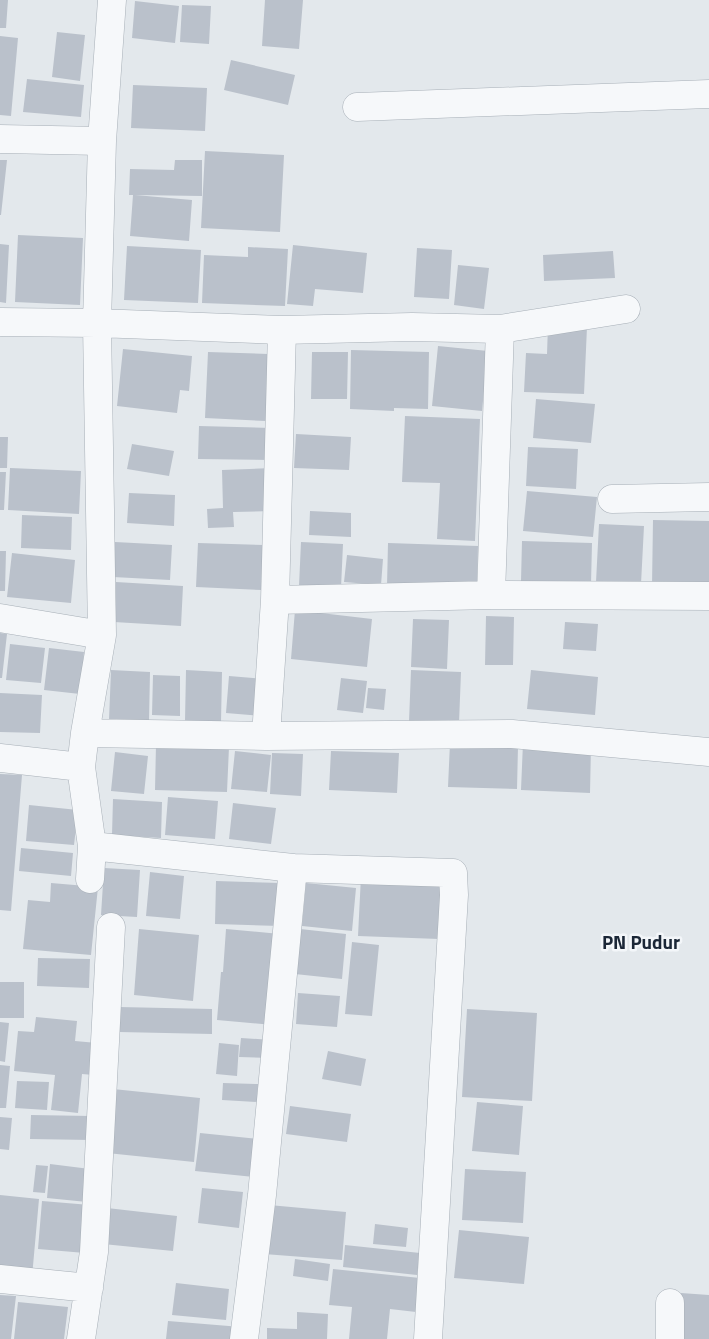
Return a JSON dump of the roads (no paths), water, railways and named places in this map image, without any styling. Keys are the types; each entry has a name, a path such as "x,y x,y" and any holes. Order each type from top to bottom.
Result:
{"street":[{"path":"90,879 92,846 81,767 102,635 97,323 102,141 112,0"},
{"path":"358,106 709,94"},
{"path":"0,139 102,141"},
{"path":"0,322 97,323 282,330 412,327 500,329 626,309"},
{"path":"490,595 500,329"},
{"path":"266,736 275,600 282,330"},
{"path":"612,499 709,497"},
{"path":"275,600 490,595 709,596"},
{"path":"0,618 102,635"},
{"path":"85,733 266,736 512,734 709,752"},
{"path":"0,758 81,767"},
{"path":"92,846 293,868 453,873 453,904 428,1339"},
{"path":"244,1339 262,1195 293,868"},
{"path":"81,1339 94,1252 111,927"},
{"path":"0,1279 89,1288"},
{"path":"670,1303 670,1339"}],"district":[{"name":"PN Pudur","path":"641,941"}]}
